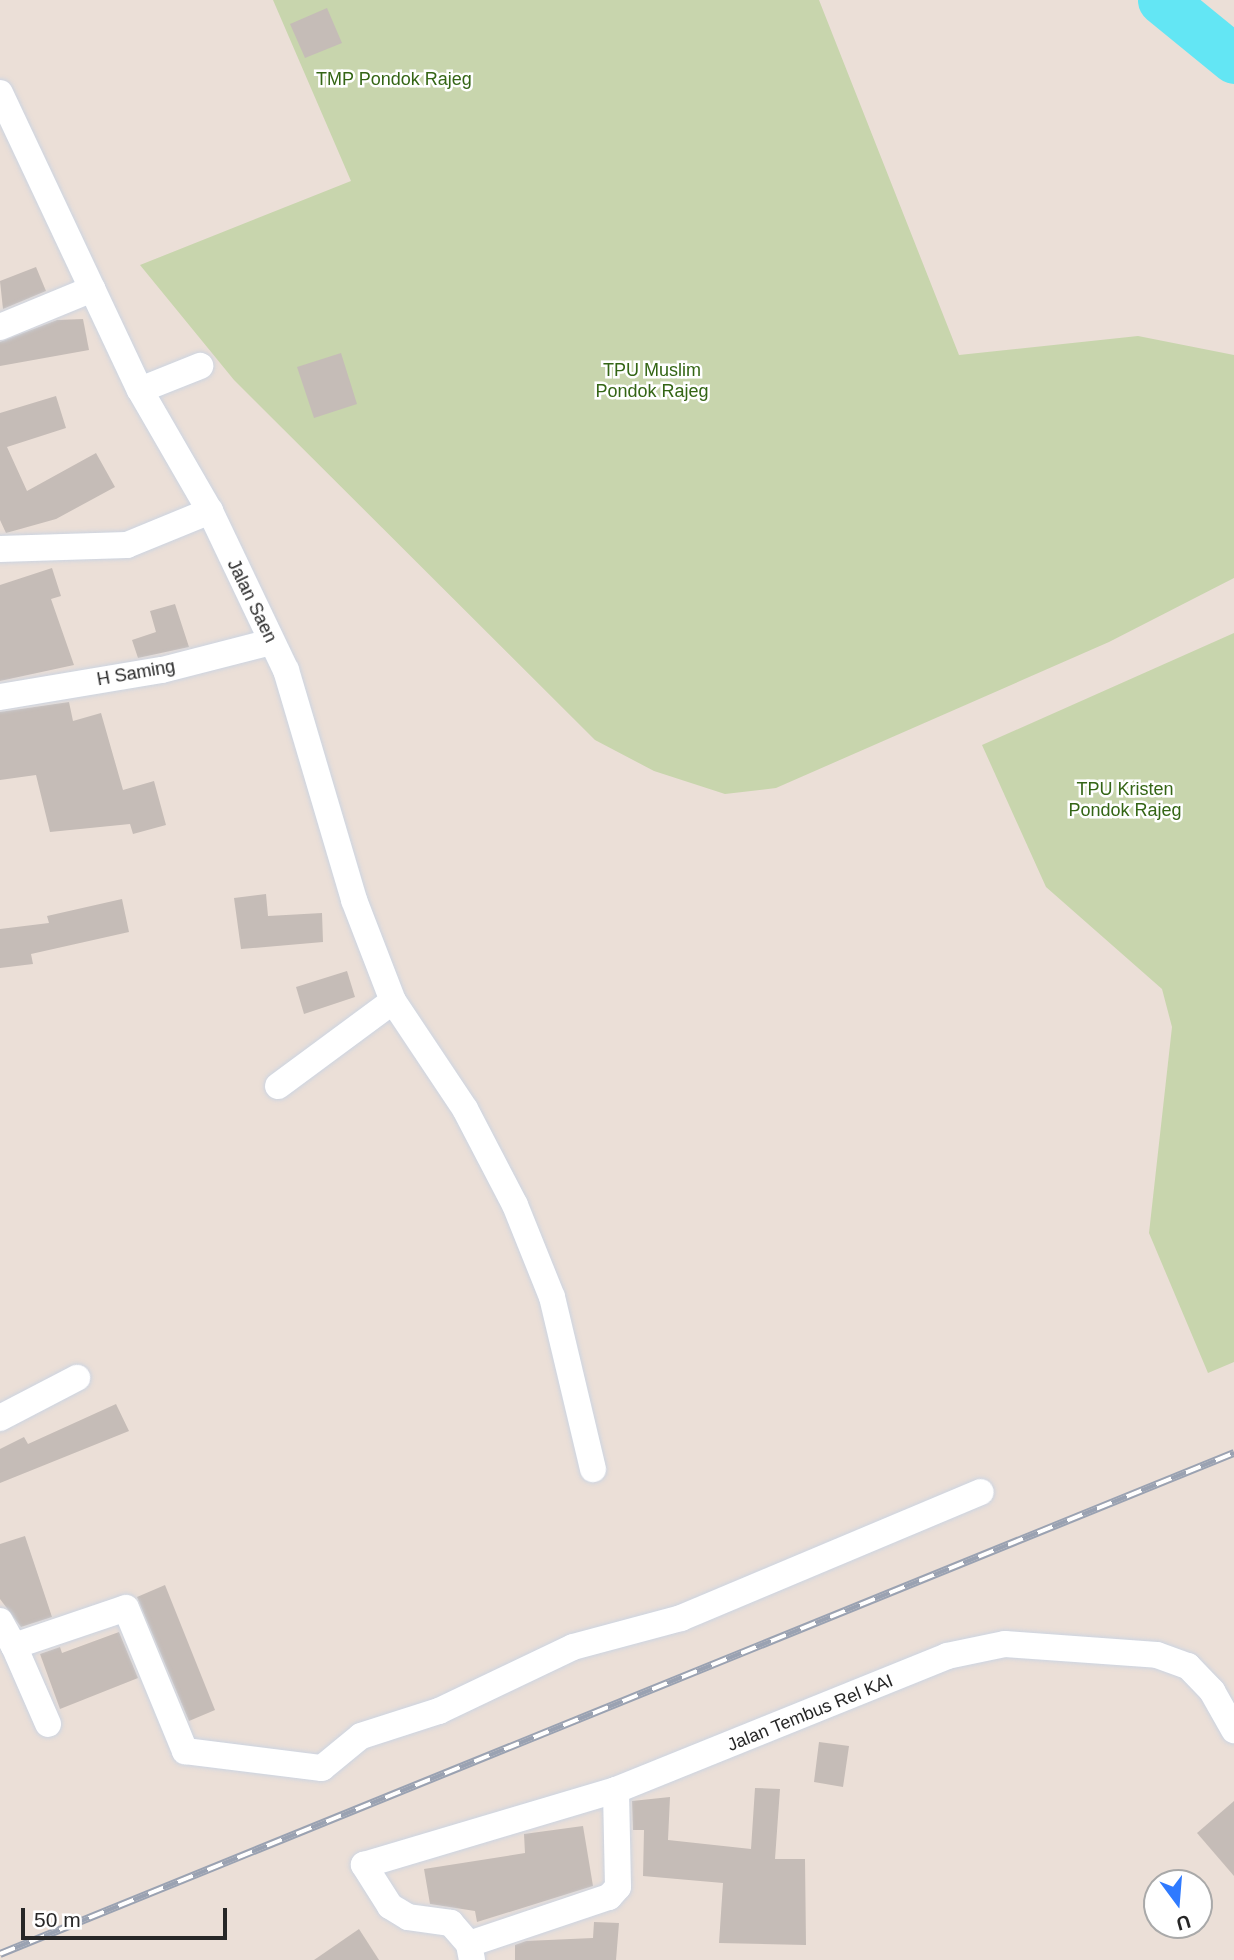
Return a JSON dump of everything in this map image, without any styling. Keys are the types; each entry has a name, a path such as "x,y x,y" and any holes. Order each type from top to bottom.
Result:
{"street":[{"name":"Jalan Saen","path":"0,93 92,289 210,512 286,670 354,900 393,1001 465,1110 515,1205 552,1297 593,1469"},
{"path":"0,327 92,289"},
{"path":"144,389 197,367"},
{"path":"0,549 127,545 210,512"},
{"name":"H Saming","path":"0,697 162,670 271,642"},
{"path":"278,1086 393,1001"},
{"path":"0,1418 77,1378"},
{"path":"14,1646 126,1608 186,1751 322,1768 361,1736 439,1711 573,1647 681,1618 981,1492"},
{"path":"0,1621 14,1646 48,1724"},
{"name":"Jalan Tembus Rel KAI","path":"470,1952 451,1923 408,1917 390,1906 364,1865 616,1790 947,1656 1005,1644 1091,1647 1188,1665 1212,1691 1234,1730"},
{"path":"470,1952 608,1897 618,1887 616,1790"}],"green space":[{"name":"TPU Muslim Pondok Rajeg","path":"273,0 819,0 959,355 1138,336 1234,355 1234,578 1109,642 776,788 725,794 654,771 595,740 234,380 140,265 351,181"},
{"name":"TPU Kristen Pondok Rajeg","path":"1234,633 1234,1362 1208,1373 1149,1233 1172,1027 1162,989 1046,887 982,745"}],"building":[{"path":"327,8 342,43 305,58 290,24"},
{"path":"36,267 46,291 3,309 0,281"},
{"path":"83,319 89,350 0,366 0,342 57,320"},
{"path":"341,353 357,404 314,418 297,367"},
{"path":"56,396 66,428 7,447 27,491 96,453 115,487 56,519 6,533 0,520 0,413"},
{"path":"52,568 61,596 51,599 74,665 0,681 0,585"},
{"path":"175,604 189,647 138,658 132,640 156,632 150,611"},
{"path":"69,702 73,721 101,713 123,790 154,781 166,825 133,834 130,824 50,832 36,775 0,780 0,712"},
{"path":"266,894 268,916 322,913 323,942 241,949 234,898"},
{"path":"122,899 129,932 31,954 33,964 0,968 0,929 49,923 47,916"},
{"path":"347,971 355,997 304,1014 296,987"},
{"path":"116,1404 129,1431 0,1483 0,1449 24,1437 28,1444"},
{"path":"25,1536 52,1617 21,1627 0,1599 0,1544"},
{"path":"165,1585 215,1710 189,1721 137,1597"},
{"path":"119,1632 138,1678 60,1709 40,1654 60,1647 62,1653"},
{"path":"819,1742 849,1746 843,1787 814,1782"},
{"path":"755,1788 780,1789 775,1859 805,1859 806,1945 719,1943 723,1883 643,1876 644,1830 633,1830 632,1801 670,1797 668,1840 751,1849"},
{"path":"1234,1801 1234,1876 1197,1833"},
{"path":"583,1826 593,1886 477,1922 475,1911 430,1904 424,1869 525,1853 524,1834"},
{"path":"594,1922 619,1923 616,1960 515,1960 515,1945 526,1941 593,1938"},
{"path":"359,1929 379,1960 314,1960"}],"waterway":[{"path":"1162,0 1234,59"}],"railway":[{"path":"0,1954 1234,1453"}],"park label":[{"name":"TMP Pondok Rajeg","path":"394,79"}]}
